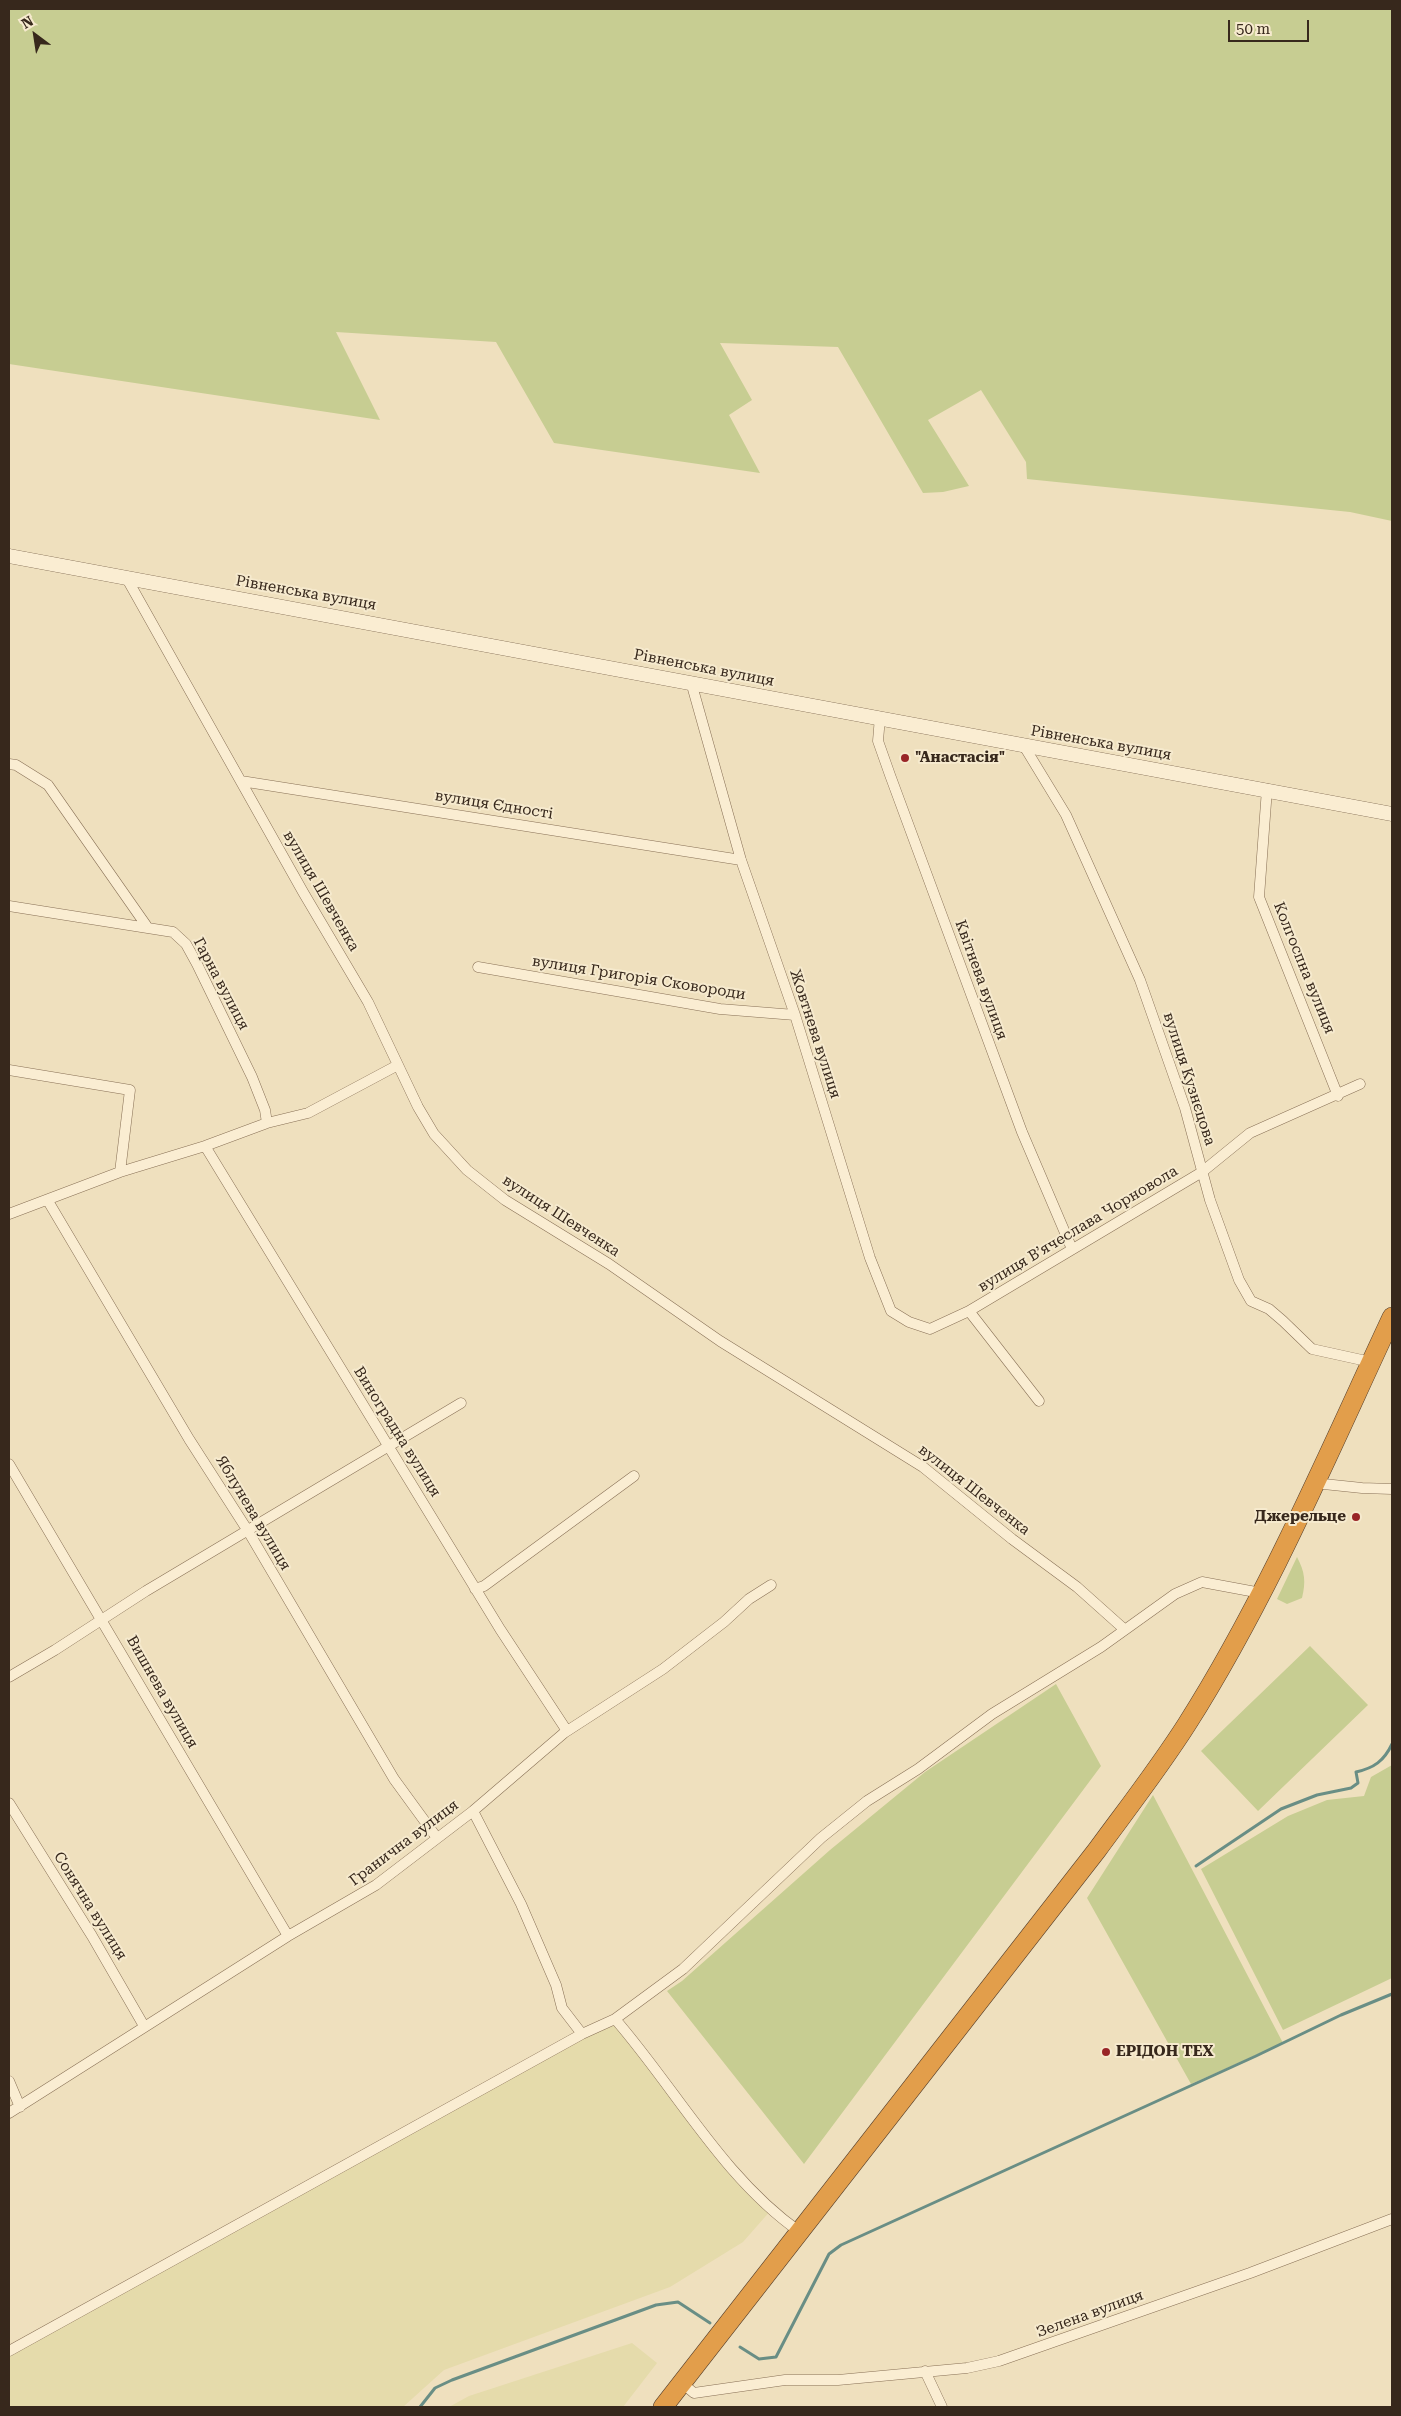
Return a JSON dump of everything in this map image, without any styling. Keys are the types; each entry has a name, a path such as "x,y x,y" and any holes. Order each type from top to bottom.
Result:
{"highway":[{"path":"663,2407 1097,1850 1162,1762 1210,1687 1261,1594 1392,1317"}],"main road":[{"name":"Рівненська вулиця","path":"9,556 1392,814"}],"street":[{"name":"вулиця Шевченка","path":"126,577 303,892 368,1002 434,1134 467,1170 504,1200 609,1264 720,1341 923,1467 1012,1539 1077,1588 1124,1629"},
{"name":"Жовтнева вулиця","path":"691,682 741,860 795,1015 870,1258 891,1311 909,1322 930,1329 969,1312"},
{"name":"Квітнева вулиця","path":"880,717 878,741 893,784 1015,1114 1072,1249"},
{"name":"вулиця Кузнєцова","path":"1024,746 1066,815 1140,980 1185,1108 1202,1172 1227,1250 1239,1280 1252,1301 1269,1309 1284,1321 1312,1350 1371,1362"},
{"path":"9,764 16,765 48,785 148,928"},
{"name":"вулиця Єдності","path":"241,781 741,860"},
{"name":"Колгоспна вулиця","path":"1266,789 1259,896 1338,1096"},
{"name":"Гарна вулиця","path":"9,906 173,932 186,944 252,1077 268,1123"},
{"name":"вулиця Григорія Сковороди","path":"478,967 720,1010 795,1015"},
{"path":"9,1214 48,1201 120,1172 205,1146 268,1123 308,1113 398,1065"},
{"path":"9,1070 130,1090 120,1172"},
{"name":"вулиця Вʼячеслава Чорновола","path":"969,1312 1202,1172 1250,1133 1338,1096 1360,1084"},
{"name":"Виноградна вулиця","path":"205,1146 475,1589 567,1731"},
{"name":"Яблунева вулиця","path":"48,1201 190,1439 248,1531 294,1613 394,1779 437,1838"},
{"path":"969,1312 1039,1401"},
{"path":"9,1677 55,1650 101,1619 461,1403"},
{"name":"Вишнева вулиця","path":"9,1464 27,1498 101,1619 288,1936"},
{"path":"475,1589 484,1586 634,1476"},
{"path":"1314,1483 1362,1488 1392,1488"},
{"path":"9,2351 582,2034 615,2019 683,1969 821,1838 867,1801 918,1769 992,1714 1101,1647 1174,1594 1202,1582 1261,1594"},
{"name":"Гранична вулиця","path":"9,2113 288,1936 376,1885 472,1811 567,1731 663,1669 724,1622 749,1599 771,1585"},
{"name":"Сонячна вулиця","path":"9,1803 92,1936 144,2026"},
{"path":"472,1811 522,1904 556,1985 562,2008 582,2034"},
{"path":"615,2019 745,2183 783,2220 800,2232"},
{"path":"9,2081 20,2107"},
{"name":"Зелена вулиця","path":"682,2383 694,2393 785,2380 838,2380 925,2370 967,2368 999,2361 1241,2276 1392,2219"},
{"path":"925,2370 942,2407"}],"shaded area":[{"path":"615,2019 673,2092 772,2209 743,2242 670,2287 444,2370 403,2407 9,2407 9,2351"},
{"path":"632,2343 657,2363 623,2407 449,2407 469,2396"}],"green space":[{"path":"9,9 1392,9 1392,521 1350,512 1027,479 1026,462 981,390 928,420 969,486 943,492 923,493 838,347 720,343 752,400 729,415 760,473 554,443 496,342 336,332 380,420 9,364"},
{"path":"1297,1557 1303,1572 1302,1598 1287,1604 1277,1599"},
{"path":"1310,1646 1368,1705 1258,1811 1201,1751"},
{"path":"1056,1684 1101,1766 804,2164 667,1991 682,1981 830,1850 925,1772"},
{"path":"1392,1765 1392,1978 1283,2030 1201,1869 1288,1816 1327,1800 1364,1796 1371,1777"},
{"path":"1153,1795 1283,2043 1191,2084 1087,1898"}],"waterway":[{"path":"1196,1866 1281,1809 1317,1795 1351,1788 1358,1783 1356,1772 1378,1763 1386,1755 1392,1744"},
{"path":"740,2347 759,2359 776,2357 829,2254 841,2245 1256,2056 1341,2015 1392,1994"},
{"path":"420,2407 435,2388 452,2380 656,2305 678,2302 710,2323"}],"place":[{"name":"\"Анастасія\"","path":"905,758"},
{"name":"Джерельце","path":"1356,1517"},
{"name":"ЕРІДОН ТЕХ","path":"1106,2052"}]}
